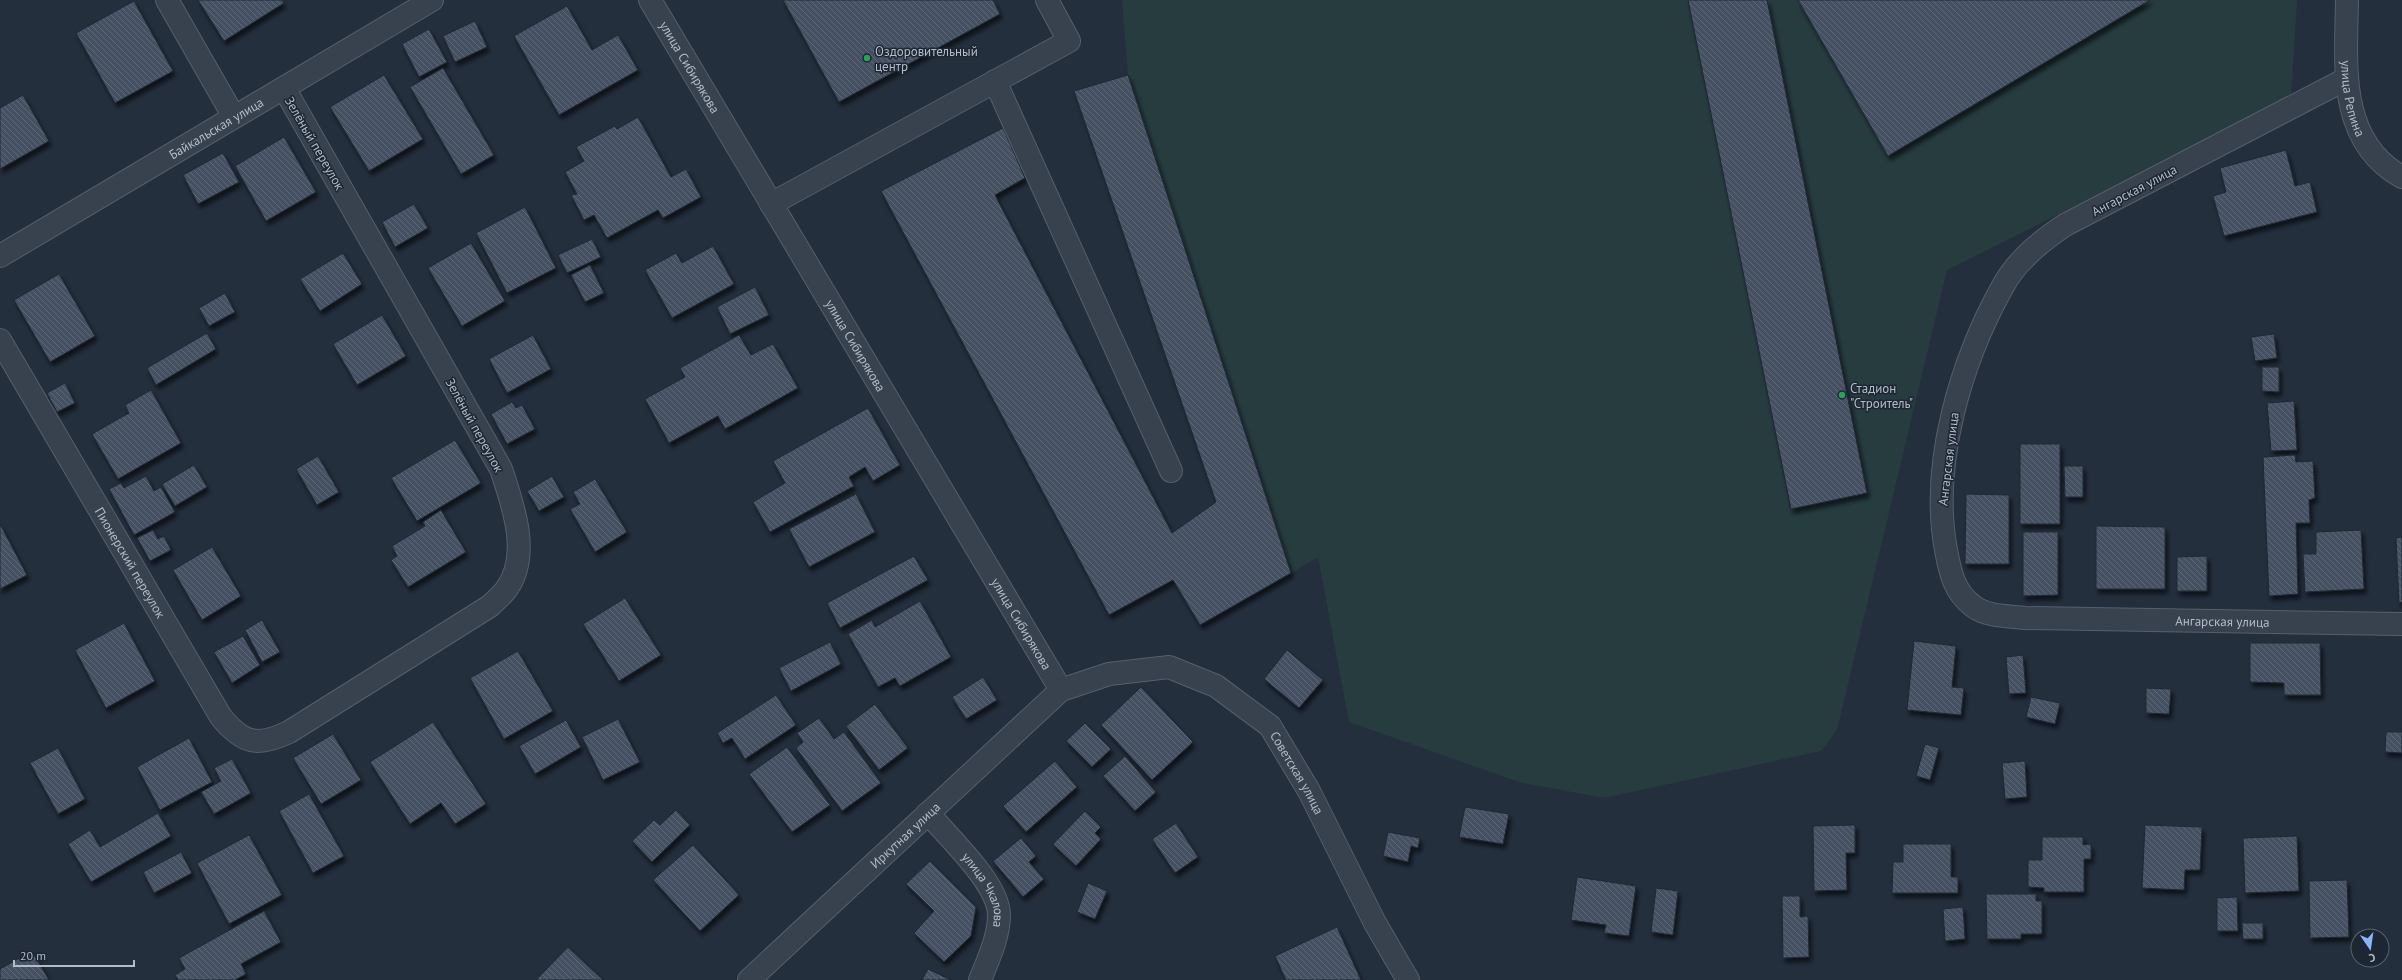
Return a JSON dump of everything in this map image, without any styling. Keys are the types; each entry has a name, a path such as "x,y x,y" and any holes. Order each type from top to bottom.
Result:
{"street":[{"path":"167,0 234,117"},
{"name":"Байкальская улица","path":"0,256 432,0"},
{"name":"улица Сибирякова","path":"650,0 770,204 1061,690"},
{"path":"770,204 1069,41 1046,0"},
{"name":"улица Репина","path":"2346,0 2346,79 2351,108 2368,146 2378,161 2402,177"},
{"name":"Ангарская улица","path":"2346,79 2065,225 2048,237 2016,266 2003,285 1970,354 1960,385 1950,424 1941,498 1941,520 1949,566 1955,585 1973,606 1985,612 2025,618 2402,624"},
{"path":"995,81 1171,471"},
{"name":"Зелёный переулок","path":"284,88 501,469 515,518 518,557 514,575 506,590 490,606 289,732"},
{"name":"Пионерский переулок","path":"0,340 221,717 231,729 250,740 269,740 289,732"},
{"name":"Советская улица","path":"1061,690 1109,674 1169,667 1216,686 1270,726 1308,791 1375,922 1408,980"},
{"name":"Иркутная улица","path":"748,980 1061,690"},
{"name":"улица Чкалова","path":"928,813 979,873 996,900 999,915 997,931 980,980"}],"green space":[{"path":"1122,0 2297,0 2291,98 1947,270 1837,730 1821,751 1604,798 1519,782 1349,722 1318,557 1291,573 1128,75"}],"building":[{"path":"198,0 282,0 284,3 224,41"},
{"name":"Оздоровительный центр","path":"783,0 993,0 1000,14 839,102"},
{"path":"1688,0 1767,0 1867,493 1791,509"},
{"path":"1798,0 2150,0 1888,156"},
{"path":"134,1 173,71 115,103 76,33"},
{"path":"567,6 592,50 618,35 638,70 559,115 514,36"},
{"path":"475,21 487,47 455,62 443,36"},
{"path":"429,29 447,62 419,77 402,44"},
{"path":"443,68 494,155 461,174 410,87"},
{"path":"384,75 423,139 369,171 330,107"},
{"path":"1128,75 1291,573 1200,625 1173,580 1109,615 881,191 1003,128 1025,178 995,195 1172,533 1216,502 1074,91"},
{"path":"23,95 49,141 0,169 0,108"},
{"path":"638,117 671,177 686,169 701,197 663,218 658,210 607,238 594,215 584,220 571,195 577,194 565,172 584,161 576,147 615,126 617,129"},
{"path":"284,137 316,192 266,221 235,166"},
{"path":"2286,150 2295,186 2310,182 2317,212 2224,236 2213,196 2226,192 2220,168"},
{"path":"223,153 239,182 198,204 183,175"},
{"path":"414,204 428,228 395,247 382,222"},
{"path":"525,207 556,268 507,293 476,233"},
{"path":"592,239 601,257 567,273 558,255"},
{"path":"471,243 505,301 462,326 428,268"},
{"path":"713,246 734,284 672,318 645,270 676,253 682,263"},
{"path":"343,253 362,284 320,311 300,279"},
{"path":"590,265 604,293 585,302 571,275"},
{"path":"59,274 95,336 50,362 14,300"},
{"path":"755,287 769,315 730,334 717,307"},
{"path":"225,293 235,312 209,326 199,308"},
{"path":"382,315 406,356 357,385 333,344"},
{"path":"207,333 216,349 156,385 147,368"},
{"path":"2274,334 2277,358 2255,361 2251,337"},
{"path":"533,335 551,369 507,393 489,359"},
{"path":"739,335 751,355 773,344 798,388 725,429 718,416 669,443 645,399 685,377 680,368"},
{"path":"2262,367 2279,367 2279,392 2262,391"},
{"path":"65,383 75,403 57,412 47,393"},
{"path":"151,390 181,443 118,479 92,434 129,413 125,405"},
{"path":"2294,401 2297,450 2271,451 2267,403"},
{"path":"512,402 516,408 522,405 535,429 507,444 491,414"},
{"path":"868,408 900,465 873,481 865,467 849,477 854,486 770,532 753,502 785,483 773,461"},
{"path":"455,440 481,483 417,521 391,478"},
{"path":"2020,444 2060,444 2060,524 2020,524"},
{"path":"2295,455 2296,462 2313,461 2315,498 2309,500 2310,523 2296,523 2298,594 2269,596 2263,457"},
{"path":"318,456 339,492 317,505 296,469"},
{"path":"194,465 207,487 175,506 162,484"},
{"path":"2064,466 2083,466 2083,497 2065,497"},
{"path":"146,476 154,491 161,487 175,512 134,535 109,489 121,483 124,488"},
{"path":"552,476 564,497 539,511 527,491"},
{"path":"595,479 627,532 595,552 570,509 580,504 573,492"},
{"path":"856,494 875,532 809,567 789,529"},
{"path":"1966,494 2009,495 2009,564 1965,564"},
{"path":"441,510 466,552 408,587 391,560 397,556 392,546 425,526 423,522"},
{"path":"0,524 27,575 0,589"},
{"path":"2096,526 2165,527 2165,589 2096,589"},
{"path":"153,530 158,539 164,536 171,550 150,561 137,538"},
{"path":"2361,530 2364,589 2305,592 2303,554 2316,554 2316,532"},
{"path":"2023,532 2058,532 2058,595 2023,596"},
{"path":"2402,537 2402,602 2399,603 2396,538"},
{"path":"212,547 241,596 202,620 173,570"},
{"path":"914,556 928,580 840,628 827,603"},
{"path":"2207,556 2207,591 2177,591 2177,557"},
{"path":"625,598 661,655 619,681 583,624"},
{"path":"920,601 951,657 900,686 895,678 878,687 848,634 872,620 875,627"},
{"path":"262,620 280,652 262,662 245,630"},
{"path":"124,623 155,681 106,708 75,650"},
{"path":"243,636 260,665 232,683 214,652"},
{"path":"1914,641 1956,646 1952,687 1964,688 1961,715 1907,710"},
{"path":"830,642 841,664 791,691 779,668"},
{"path":"2250,643 2320,643 2321,695 2284,695 2284,683 2250,682"},
{"path":"1287,650 1323,680 1299,708 1264,679"},
{"path":"518,651 553,711 504,739 470,678"},
{"path":"2023,655 2026,693 2009,694 2006,657"},
{"path":"983,677 997,700 966,719 952,697"},
{"path":"1141,687 1193,742 1152,780 1101,725"},
{"path":"2146,688 2171,689 2169,714 2146,713"},
{"path":"776,695 796,725 745,759 732,738 723,743 717,733"},
{"path":"2031,697 2060,703 2055,724 2026,717"},
{"path":"875,704 908,748 879,770 846,726"},
{"path":"819,718 834,739 844,732 881,783 842,811 796,748 803,742 797,733"},
{"path":"618,719 640,762 603,780 582,737"},
{"path":"566,720 581,747 535,774 519,746"},
{"path":"433,722 486,804 455,824 441,803 410,824 370,762"},
{"path":"1085,723 1111,749 1092,767 1066,741"},
{"path":"2386,732 2402,732 2402,753 2385,752"},
{"path":"333,734 361,780 321,804 293,758"},
{"path":"189,738 212,782 160,810 137,767"},
{"path":"1925,744 1939,748 1930,780 1916,776"},
{"path":"787,747 830,805 792,832 749,774"},
{"path":"58,748 85,799 58,814 30,763"},
{"path":"1125,756 1156,792 1135,811 1103,776"},
{"path":"232,759 251,793 214,814 201,792 221,781 214,768"},
{"path":"1055,761 1077,787 1026,832 1003,806"},
{"path":"2025,761 2027,797 2005,799 2002,763"},
{"path":"309,794 344,856 313,873 279,811"},
{"path":"1465,807 1509,814 1503,844 1459,837"},
{"path":"676,810 690,825 652,862 632,841 654,820 660,825"},
{"path":"1085,811 1101,827 1095,833 1101,839 1076,866 1053,844"},
{"path":"158,813 171,836 91,882 68,844 90,830 100,847"},
{"path":"1176,823 1198,857 1175,873 1152,839"},
{"path":"1855,825 1855,853 1846,853 1847,890 1814,891 1813,826"},
{"path":"2145,825 2202,827 2200,870 2185,870 2184,890 2142,888"},
{"path":"1388,832 1420,838 1418,848 1411,846 1408,862 1383,856"},
{"path":"249,835 282,895 229,924 197,863"},
{"path":"2297,836 2299,891 2245,893 2243,838"},
{"path":"2042,837 2083,837 2083,845 2091,844 2091,859 2084,859 2084,892 2044,892 2044,888 2028,887 2028,860 2042,860"},
{"path":"1021,838 1036,856 1029,862 1044,879 1023,897 993,861"},
{"path":"1903,844 1951,844 1951,877 1958,877 1958,893 1892,893 1893,862 1903,862"},
{"path":"693,845 739,895 700,931 653,880"},
{"path":"181,852 192,873 154,893 143,872"},
{"path":"930,861 976,907 971,936 944,962 914,933 934,911 906,884"},
{"path":"1577,877 1636,886 1629,936 1604,933 1606,925 1571,920"},
{"path":"2347,880 2349,937 2310,938 2309,881"},
{"path":"1088,883 1107,891 1095,919 1077,912"},
{"path":"1656,888 1678,891 1673,935 1651,932"},
{"path":"1986,894 2036,894 2036,901 2042,901 2042,934 2021,934 2021,939 1987,939"},
{"path":"1782,896 1800,896 1800,917 1808,916 1809,957 1783,958"},
{"path":"2237,897 2238,931 2217,931 2217,898"},
{"path":"1963,907 1965,939 1945,941 1943,909"},
{"path":"264,911 281,942 241,964 246,974 235,980 178,980 175,975 185,969 179,958"},
{"path":"2242,923 2263,923 2263,939 2243,939"},
{"path":"1337,927 1361,980 1286,980 1275,956"},
{"path":"568,947 603,980 536,980"},
{"path":"32,951 49,980 0,980 0,969"},
{"path":"928,969 951,980 922,980"}],"place":[{"name":"Оздоровительный центр","path":"867,58"},
{"name":"Стадион \"Строитель\"","path":"1842,395"}]}
